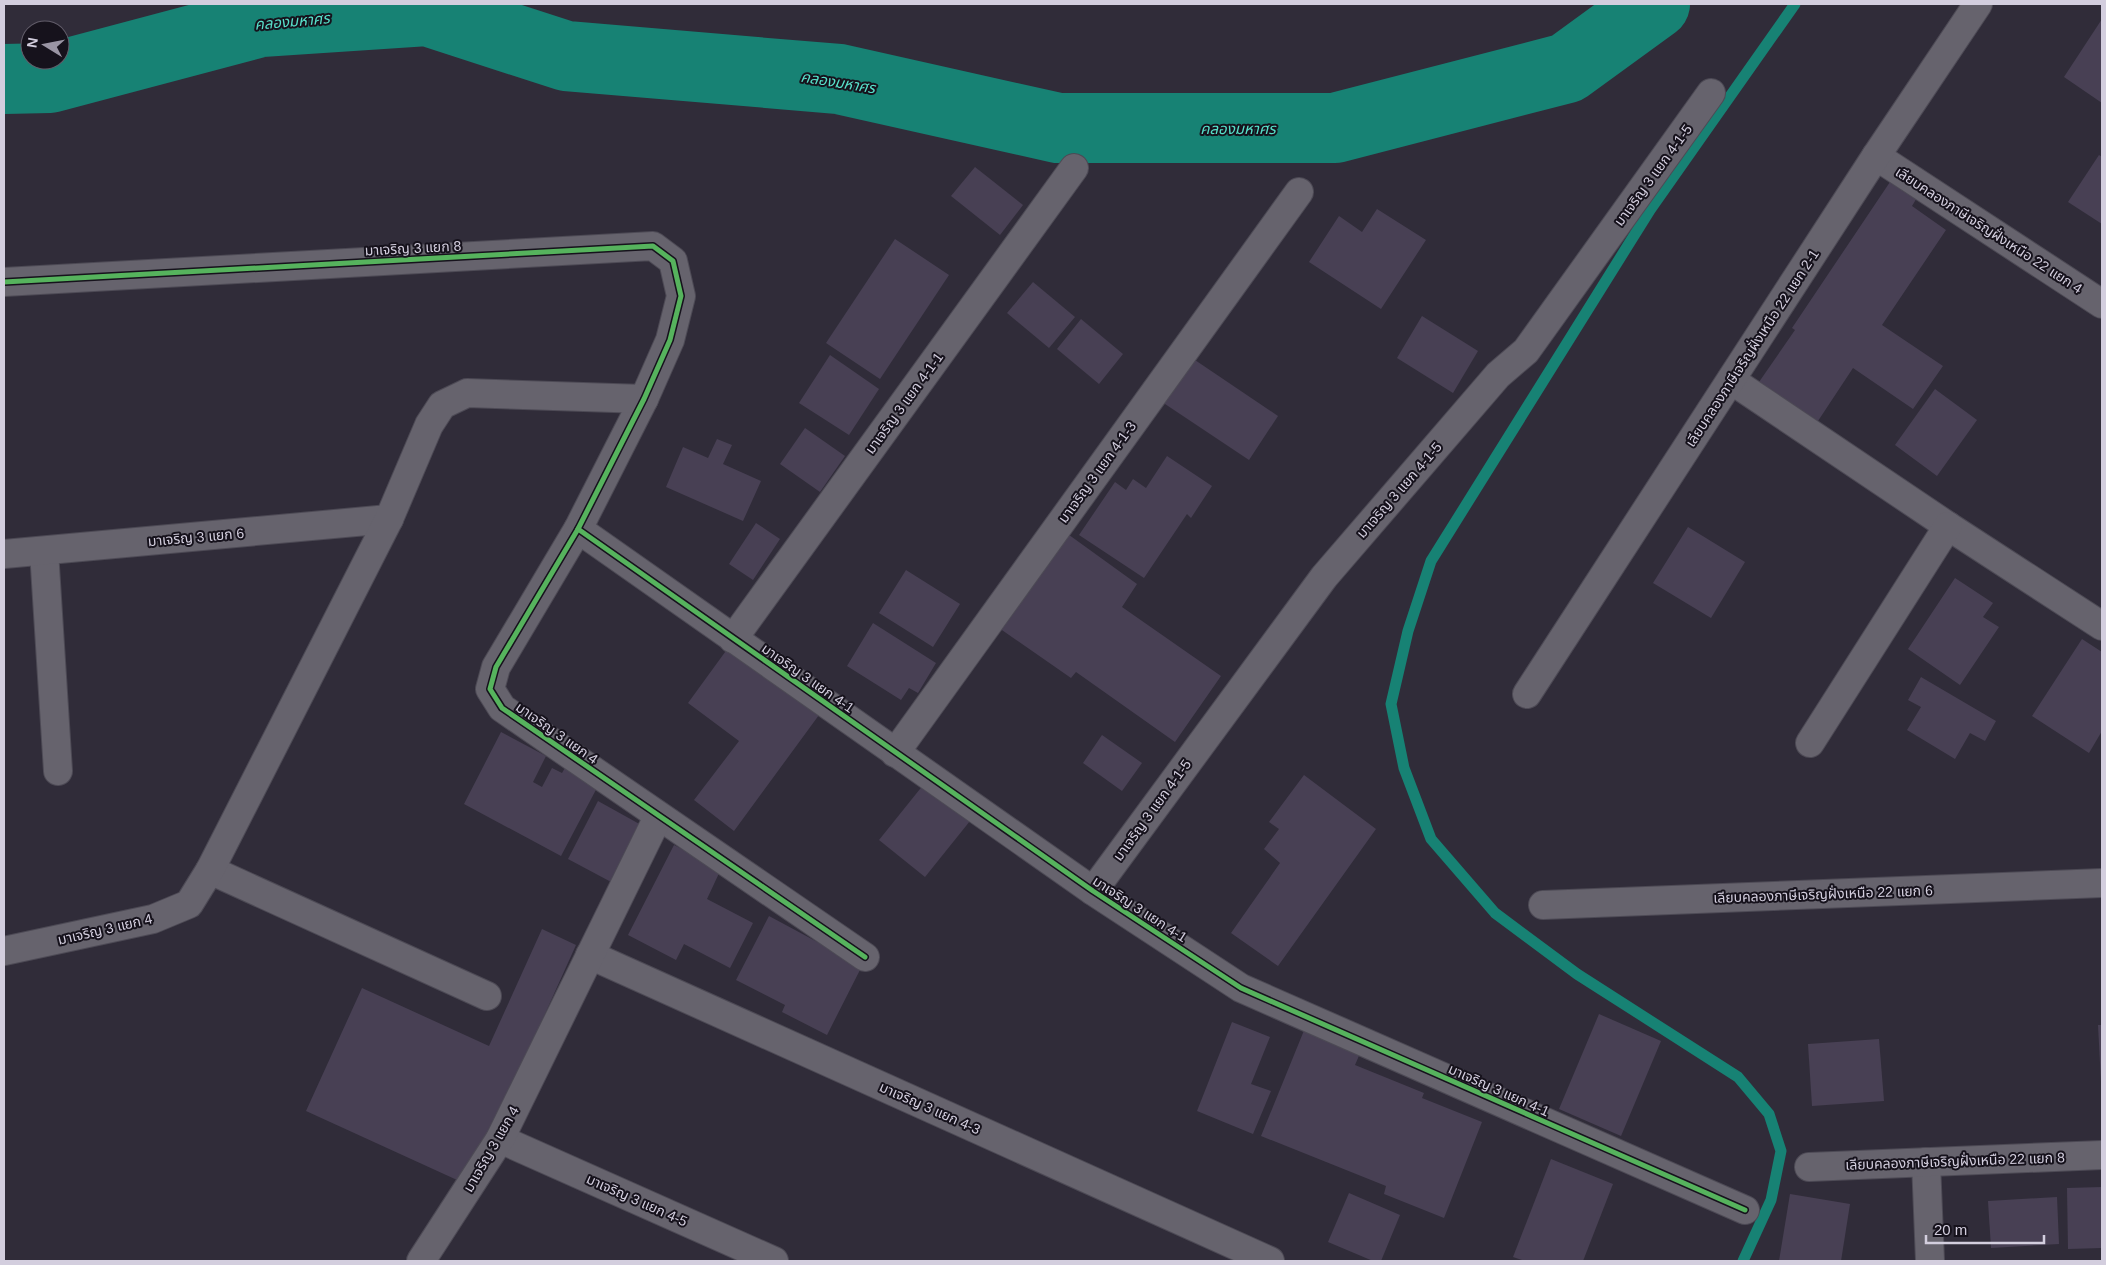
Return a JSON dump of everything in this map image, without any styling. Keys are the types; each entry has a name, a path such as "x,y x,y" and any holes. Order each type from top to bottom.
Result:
{"street":[{"name":"เลียบคลองภาษีเจริญฝั่งเหนือ 22 แยก 2-1","path":"1527,694 1876,156 1978,4"},
{"name":"มาเจริญ 3 แยก 4-1-5","path":"1093,891 1324,576 1498,375 1526,351 1711,94"},
{"name":"เลียบคลองภาษีเจริญฝั่งเหนือ 22 แยก 4","path":"1876,156 2102,304"},
{"name":"มาเจริญ 3 แยก 4-1-1","path":"733,639 1074,168"},
{"name":"มาเจริญ 3 แยก 4-1-3","path":"895,753 1299,192"},
{"name":"มาเจริญ 3 แยก 8","path":"4,282 654,246 673,262 681,296 670,340 644,399"},
{"path":"1731,380 1948,526 2102,626"},
{"name":"มาเจริญ 3 แยก 4","path":"4,951 153,919 189,904 210,870 388,519 430,425 442,405 467,393 644,399 578,529 496,667 490,689 502,708 658,817 865,957"},
{"name":"มาเจริญ 3 แยก 6","path":"4,554 388,519"},
{"path":"1810,743 1948,526"},
{"name":"มาเจริญ 3 แยก 4-1","path":"578,529 1093,891 1241,988 1745,1210"},
{"path":"44,551 58,771"},
{"name":"มาเจริญ 3 แยก 4","path":"421,1261 500,1139 658,817"},
{"path":"210,870 487,996"},
{"name":"เลียบคลองภาษีเจริญฝั่งเหนือ 22 แยก 6","path":"1543,905 2102,883"},
{"name":"มาเจริญ 3 แยก 4-3","path":"590,955 1270,1261"},
{"name":"มาเจริญ 3 แยก 4-5","path":"500,1139 774,1261"},
{"name":"เลียบคลองภาษีเจริญฝั่งเหนือ 22 แยก 8","path":"1809,1167 2102,1155"},
{"path":"1926,1162 1930,1261"}],"building":[{"path":"2102,19 2102,103 2064,77"},
{"path":"2099,155 2102,157 2102,224 2068,202"},
{"path":"975,167 1023,205 1000,235 951,196"},
{"path":"1892,179 1918,196 1912,206 1946,230 1882,325 1943,366 1913,409 1853,368 1818,421 1759,382 1795,330 1792,328"},
{"path":"1377,209 1426,240 1381,309 1309,262 1339,216 1362,232"},
{"path":"895,239 949,275 880,379 826,343"},
{"path":"1033,282 1075,317 1049,348 1007,313"},
{"path":"1422,316 1478,351 1453,393 1397,358"},
{"path":"1081,319 1123,354 1099,384 1057,349"},
{"path":"830,355 879,389 849,435 799,403"},
{"path":"1192,358 1278,416 1249,460 1162,402"},
{"path":"1935,389 1977,420 1937,476 1895,445"},
{"path":"805,428 845,456 820,492 780,464"},
{"path":"717,439 732,445 723,464 761,481 743,521 666,487 683,447 708,458"},
{"path":"1167,456 1212,486 1191,518 1187,514 1144,578 1079,535 1115,482 1126,490 1133,479 1146,488"},
{"path":"756,523 780,539 753,580 729,564"},
{"path":"1688,527 1745,562 1711,618 1653,583"},
{"path":"1065,532 1137,584 1122,607 1221,676 1175,742 1076,672 1071,678 999,628"},
{"path":"906,570 960,604 933,647 879,613"},
{"path":"1955,578 1993,603 1983,617 1999,627 1960,685 1908,649"},
{"path":"873,623 936,663 918,693 909,688 901,700 847,666"},
{"path":"2082,639 2102,652 2102,731 2089,753 2032,716"},
{"path":"728,648 819,715 734,831 694,800 739,741 688,703"},
{"path":"1921,677 1996,721 1985,741 1970,733 1955,759 1907,730 1921,707 1908,700"},
{"path":"501,732 546,756 533,782 542,787 552,768 562,773 566,766 599,784 561,856 464,804"},
{"path":"1102,735 1142,763 1122,791 1083,763"},
{"path":"1304,775 1376,829 1278,966 1231,933 1280,863 1264,849 1279,829 1269,822"},
{"path":"924,784 970,821 925,877 879,840"},
{"path":"598,801 643,826 613,883 568,859"},
{"path":"674,845 721,869 707,899 753,923 730,968 684,944 676,960 628,935"},
{"path":"769,916 862,966 827,1035 782,1012 785,1005 736,980"},
{"path":"542,929 576,945 468,1185 306,1111 362,988 489,1046"},
{"path":"1599,1014 1661,1041 1621,1136 1559,1109"},
{"path":"1232,1022 1270,1037 1251,1084 1271,1091 1253,1134 1197,1111"},
{"path":"2098,1025 2102,1025 2102,1082 2101,1082"},
{"path":"1305,1028 1361,1051 1355,1065 1424,1093 1422,1098 1482,1122 1444,1218 1384,1194 1386,1186 1261,1136"},
{"path":"1879,1039 1884,1101 1812,1106 1808,1044"},
{"path":"1551,1159 1613,1184 1583,1261 1525,1261 1513,1257"},
{"path":"2102,1187 2102,1248 2068,1249 2067,1188"},
{"path":"1349,1193 1400,1215 1381,1261 1373,1261 1328,1242"},
{"path":"1790,1194 1850,1204 1841,1261 1779,1261"},
{"path":"2057,1197 2059,1244 1991,1248 1988,1201"}],"waterway":[{"name":"คลองมหาศร","path":"4,79 50,78 261,22 427,11 566,56 839,79 1058,128 1335,128 1567,68 1655,4"},
{"path":"1743,1261 1771,1200 1781,1151 1769,1114 1738,1077 1577,974 1495,913 1431,839 1404,768 1391,704 1408,631 1431,561 1650,210 1795,4"}],"cycle path":[{"path":"4,282 653,246 673,261 681,296 670,340 644,399 578,529 496,667 490,689 502,708 865,957"},
{"path":"578,529 1093,891 1241,988 1745,1210"}]}
